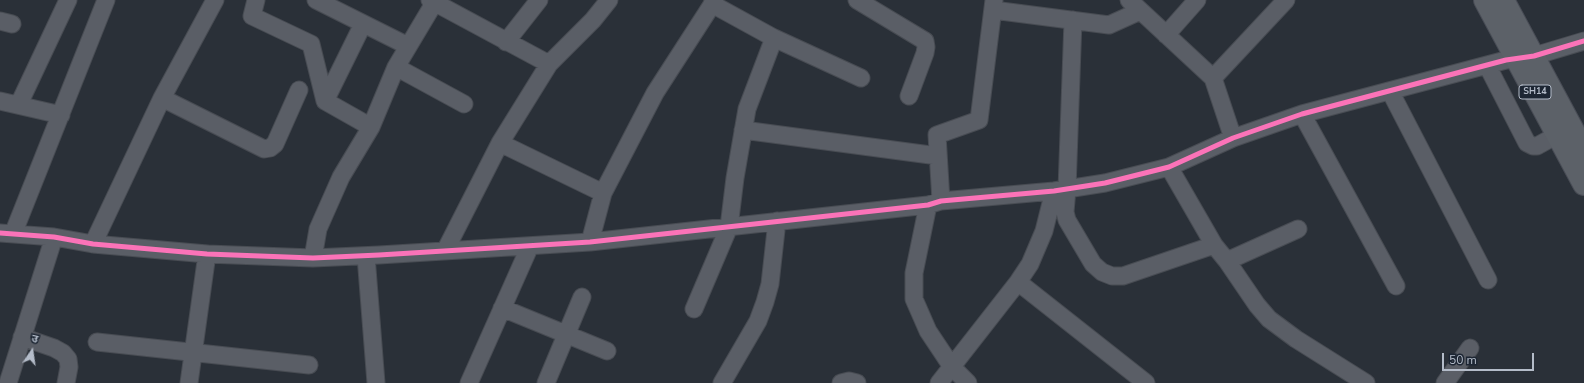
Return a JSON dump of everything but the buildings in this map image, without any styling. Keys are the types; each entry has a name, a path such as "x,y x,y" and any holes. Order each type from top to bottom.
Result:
{"main road":[{"name":"SH14","path":"1485,0 1509,60 1545,141 1584,184"},
{"name":"SH14","path":"1503,0 1509,60 1584,151"}],"street":[{"path":"19,104 68,0"},
{"path":"106,0 61,115 7,233 93,244 207,254 314,258 366,256 590,242 1060,190 1105,183 1169,167 1233,138 1302,114 1584,40"},
{"path":"93,244 162,98 215,0"},
{"path":"256,0 252,16 310,44 325,101 371,127"},
{"path":"316,0 408,46"},
{"path":"506,42 539,0"},
{"path":"445,250 500,143 549,64 593,20 608,0"},
{"path":"857,0 882,6 925,41 925,53 909,96"},
{"path":"1166,36 1197,0"},
{"path":"1213,78 1286,0"},
{"path":"314,258 318,229 327,206 341,177 371,127 396,67 433,1 549,64"},
{"path":"590,242 603,193 654,93 713,2 774,38 861,78"},
{"path":"968,383 952,367 928,331 914,299 914,274 935,203 938,156 937,136 979,120 994,5 1073,20 1109,25 1134,5 1213,78 1233,138"},
{"path":"939,383 1018,282 1030,264 1038,248 1060,190 1073,20"},
{"path":"325,101 363,24"},
{"path":"694,309 729,226 732,198 747,109 774,38"},
{"path":"1509,60 1527,142 1533,146 1545,141"},
{"path":"396,67 464,104"},
{"path":"162,98 264,149 270,148 275,144 299,90"},
{"path":"1390,91 1488,280"},
{"path":"0,101 19,104 61,115"},
{"path":"1302,114 1396,286"},
{"path":"743,130 938,156"},
{"path":"500,143 603,193"},
{"path":"1169,167 1214,245 1227,261 1257,305 1269,319 1282,330 1366,383"},
{"path":"1060,190 1065,204 1067,220 1093,264 1102,272 1112,276 1122,276 1214,245"},
{"path":"722,383 758,321 765,302 770,284 777,221"},
{"path":"1227,261 1298,229"},
{"path":"8,383 54,238"},
{"path":"469,383 530,246"},
{"path":"189,383 207,254"},
{"path":"366,256 376,383"},
{"path":"1018,282 1146,383"},
{"path":"546,383 567,336 582,297"},
{"path":"502,308 567,336 607,351"},
{"path":"22,337 54,348 63,353 68,359 69,367 66,383"},
{"path":"97,342 309,365"},
{"path":"1445,383 1470,348"},
{"path":"841,383 849,380 857,383"}],"cycle path":[{"path":"0,233 54,237 93,244 207,254 313,258 590,242 928,205 941,201 1054,191 1105,183 1169,167 1233,138 1302,114 1506,60 1534,56 1584,41"}]}
